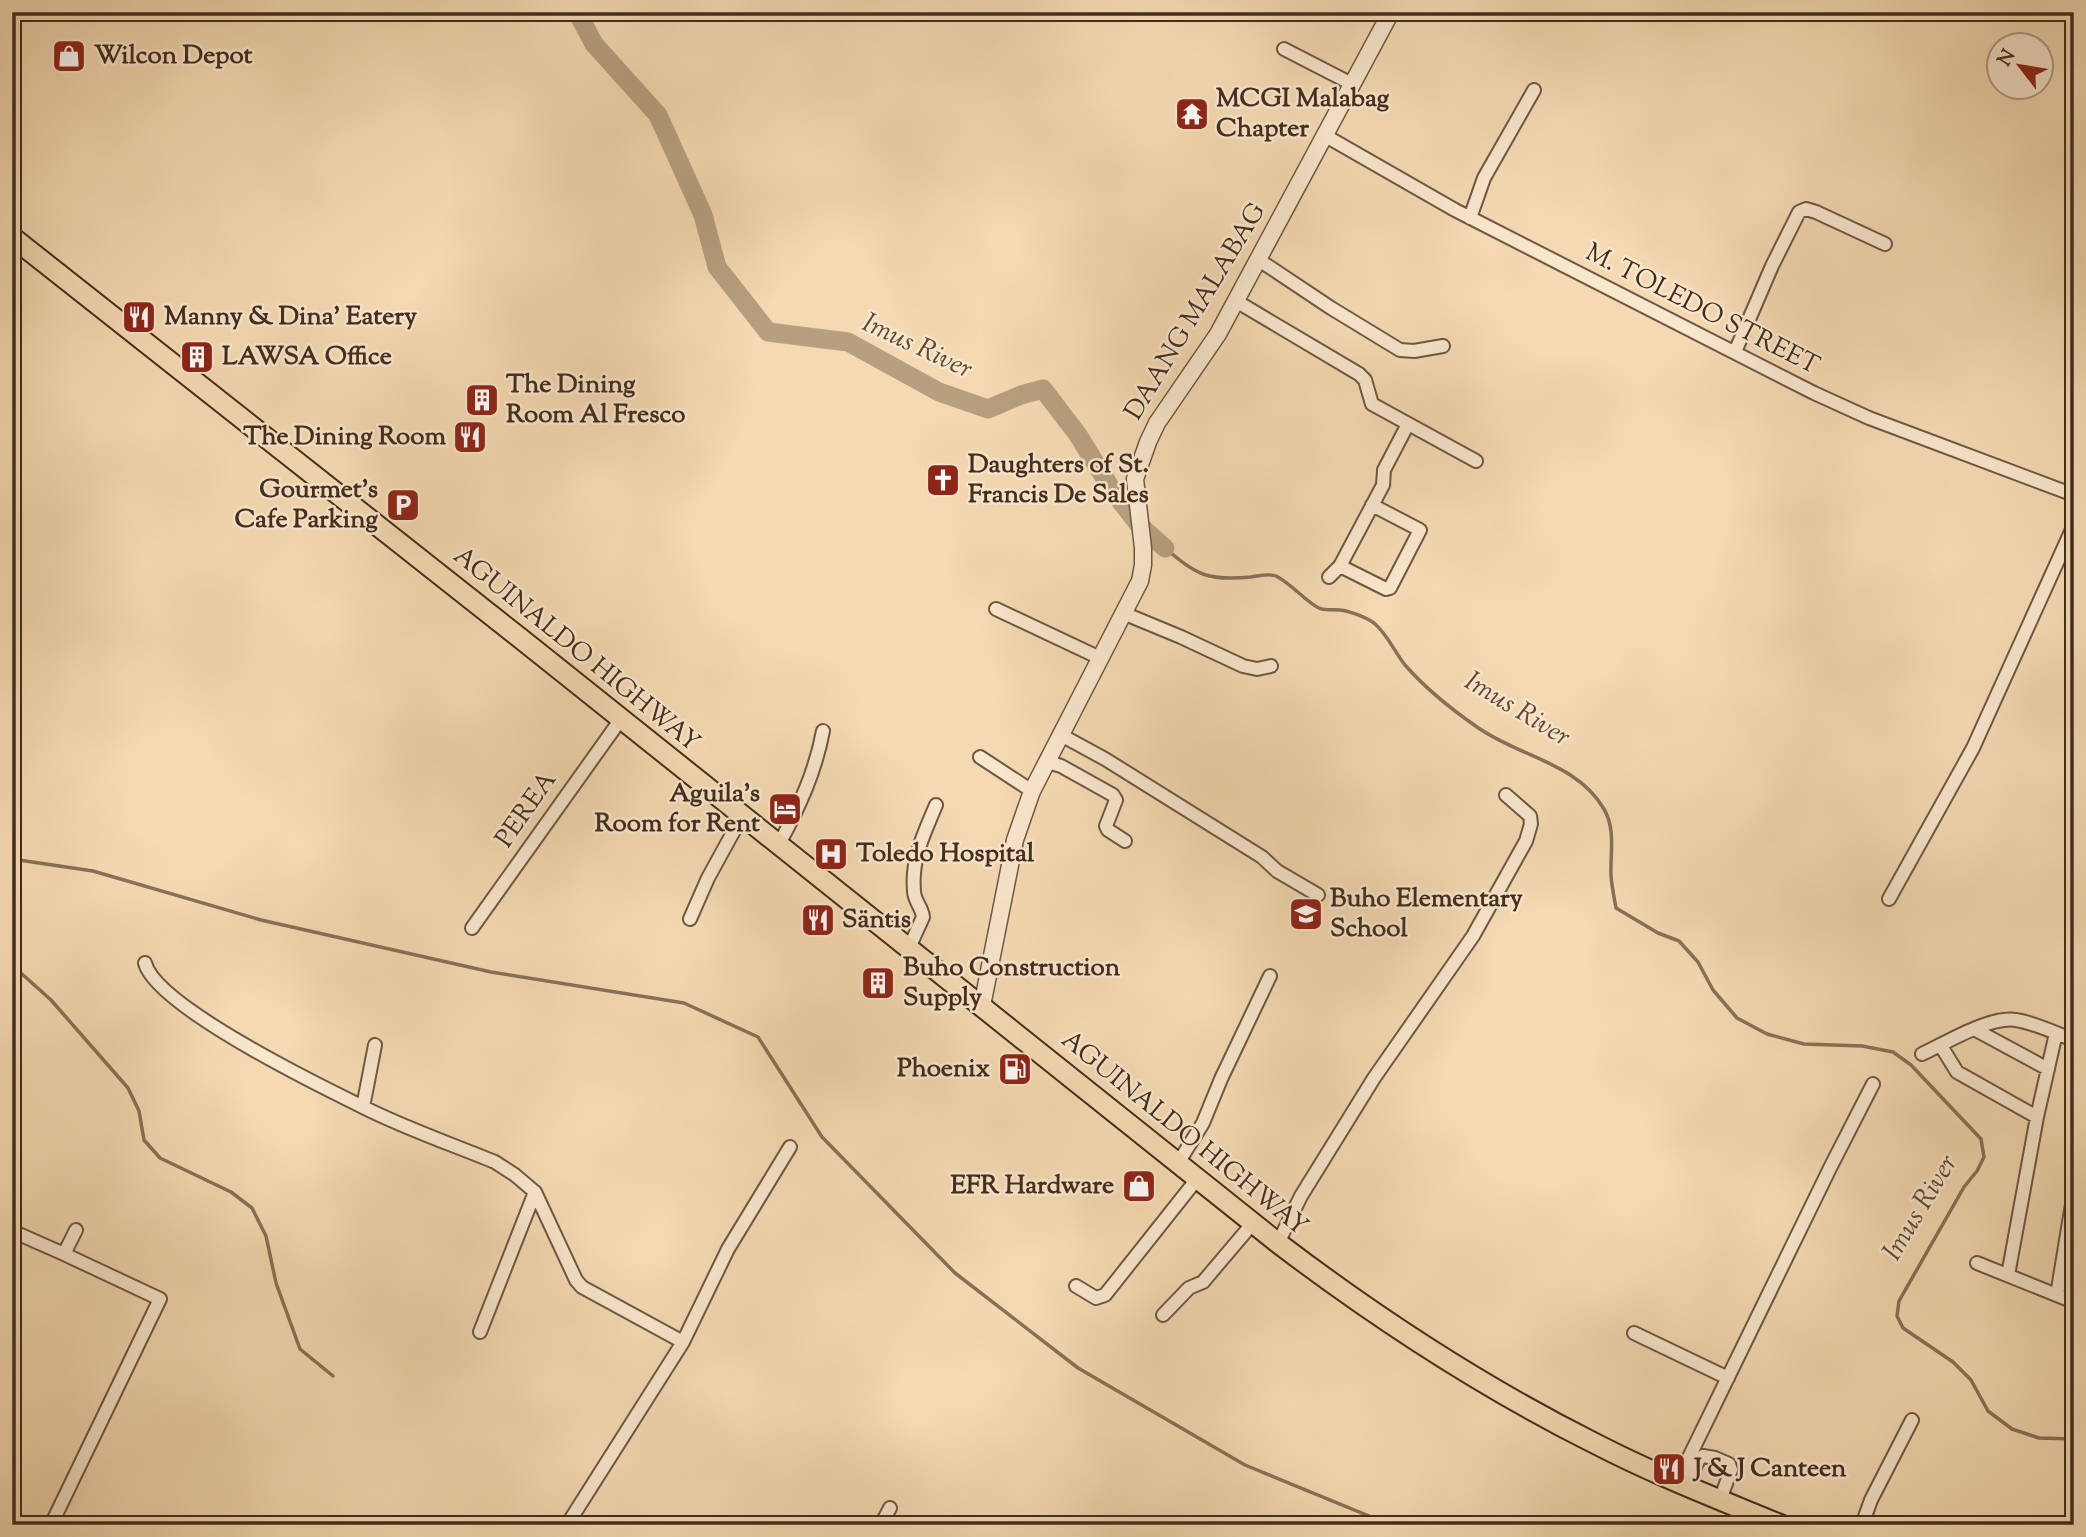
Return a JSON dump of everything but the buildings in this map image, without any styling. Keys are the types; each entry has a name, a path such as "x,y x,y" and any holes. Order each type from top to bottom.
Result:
{"main road":[{"name":"AGUINALDO HIGHWAY","path":"12,237 1278,1243 1357,1301 1516,1402 1595,1444 1781,1525"}],"street":[{"name":"DAANG MALABAG","path":"982,1006 1015,840 1032,791 1140,581 1143,565 1135,480 1147,442 1218,334 1391,12"},
{"path":"1284,49 1352,84"},
{"path":"1470,218 1484,178 1534,90"},
{"name":"M. TOLEDO STREET","path":"1324,135 1404,183 1470,218 1869,418 2074,495"},
{"path":"1735,352 1772,265 1799,212 1806,209 1816,212 1885,244"},
{"path":"1259,260 1400,350 1415,351 1443,346"},
{"path":"1236,301 1359,374 1365,380 1372,404 1476,461"},
{"path":"1329,578 1340,566 1372,505 1382,485 1384,470 1408,424"},
{"path":"1340,566 1385,589 1390,588 1396,578 1420,530 1372,505"},
{"path":"1889,899 1973,748 2074,525"},
{"path":"996,609 1100,658"},
{"path":"1123,613 1243,666 1257,669 1271,666"},
{"name":"PEREA","path":"472,928 621,719"},
{"path":"779,845 808,786 818,758 823,732"},
{"path":"1060,735 1105,759 1262,858 1276,871 1318,895"},
{"path":"980,757 1032,791"},
{"path":"1048,762 1061,766 1113,795 1116,806 1106,826 1125,841"},
{"path":"1278,1243 1301,1196 1374,1078 1474,936 1526,841 1531,824 1530,816 1506,795"},
{"path":"909,948 923,917 914,894 916,852 936,805"},
{"path":"690,919 708,878 742,816"},
{"path":"145,963 151,977 216,1028 363,1107 495,1162 515,1175 535,1192 576,1280 582,1287 682,1342"},
{"path":"1178,1163 1203,1123 1270,976"},
{"path":"1922,1054 1974,1029 2004,1020 2017,1020 2074,1040"},
{"path":"1974,1029 2048,1069"},
{"path":"2008,1275 2037,1117 2056,1033"},
{"path":"363,1107 375,1045"},
{"path":"1941,1046 1957,1072 2037,1117"},
{"path":"1682,1484 1728,1378 1874,1084"},
{"path":"567,1525 682,1342 728,1250 790,1147"},
{"path":"1076,1286 1096,1298 1104,1295 1198,1179"},
{"path":"480,1332 535,1192"},
{"path":"2057,1295 2074,1192"},
{"path":"1163,1315 1189,1288 1203,1282 1254,1223"},
{"path":"64,1254 76,1230"},
{"path":"12,1231 160,1299 51,1525"},
{"path":"1977,1263 2074,1302"},
{"path":"1634,1333 1728,1378"},
{"path":"1862,1525 1871,1500 1912,1420"},
{"path":"1682,1484 1699,1459 1703,1456 1715,1458 1729,1464 1731,1470 1720,1500"},
{"path":"881,1525 890,1508"},
{"path":"12,1519 25,1525"}],"waterway":[{"name":"Imus River","path":"577,12 594,44 658,115 703,215 717,267 768,332 848,342 939,392 988,409 1043,389 1078,435 1112,490 1139,525 1165,548"},
{"name":"Imus River","path":"1165,548 1195,571 1224,578 1273,575 1319,608 1348,612 1371,621 1413,674 1458,713 1493,737 1563,770 1578,781 1592,793 1608,817 1611,833 1611,876 1616,908 1658,933 1679,941 1698,962 1713,990 1737,1018 1767,1034 1804,1044 1862,1046 1893,1052 1911,1065 1981,1139 1984,1157 1899,1301 1897,1316 1903,1328 1953,1362 1971,1380 1988,1411 2012,1429 2039,1438 2074,1439"},
{"path":"12,859 93,871 261,920 491,972 684,1003 758,1037 822,1137 955,1273 1078,1368 1245,1465 1391,1525"},
{"path":"12,965 51,1000 128,1088 139,1111 144,1140 160,1158 231,1192 252,1208 266,1236 276,1283 300,1349 333,1376"}],"place":[{"name":"Wilcon Depot","path":"69,56"},
{"name":"MCGI Malabag Chapter","path":"1192,114"},
{"name":"Manny & Dina' Eatery","path":"139,317"},
{"name":"LAWSA Office","path":"197,357"},
{"name":"The Dining Room Al Fresco","path":"482,400"},
{"name":"The Dining Room","path":"470,437"},
{"name":"Daughters of St. Francis De Sales","path":"943,480"},
{"name":"Gourmet's Cafe Parking","path":"403,505"},
{"name":"Aguila's Room for Rent","path":"785,809"},
{"name":"Toledo Hospital","path":"831,854"},
{"name":"Buho Elementary School","path":"1306,914"},
{"name":"Säntis","path":"818,920"},
{"name":"Buho Construction Supply","path":"878,983"},
{"name":"Phoenix","path":"1015,1069"},
{"name":"EFR Hardware","path":"1139,1186"},
{"name":"J & J Canteen","path":"1669,1469"}]}
